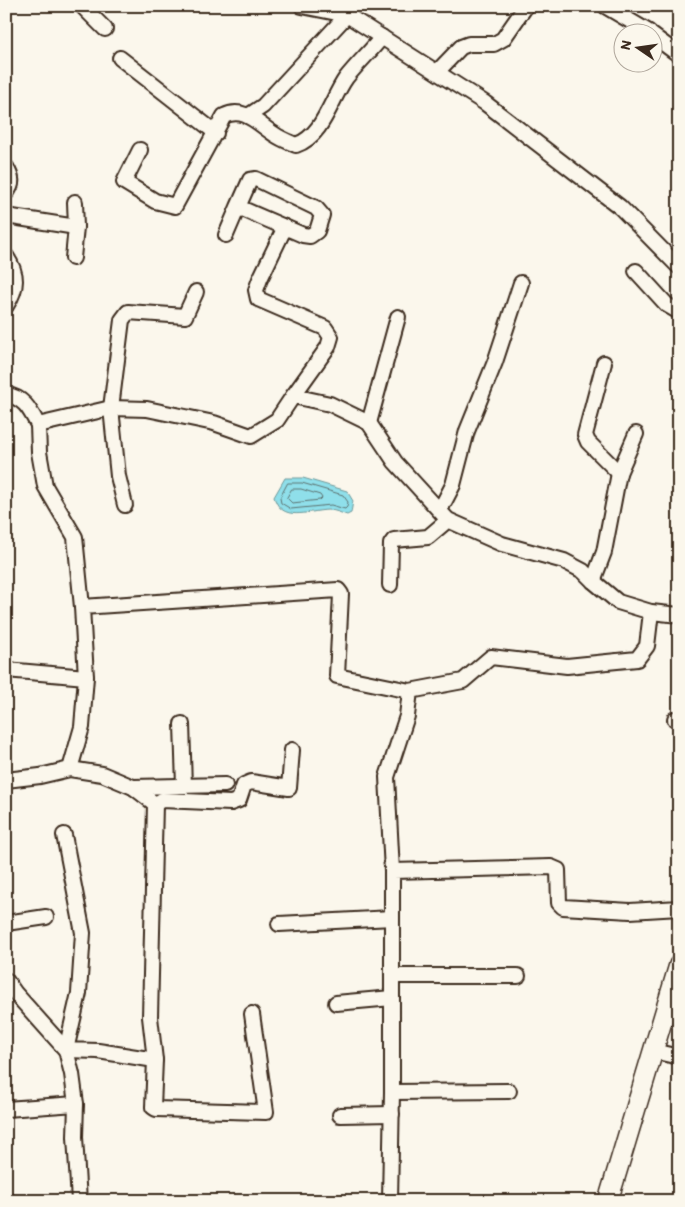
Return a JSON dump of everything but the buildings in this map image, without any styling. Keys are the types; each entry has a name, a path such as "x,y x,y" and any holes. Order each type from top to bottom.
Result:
{"main road":[{"path":"608,1201 679,965"}],"street":[{"path":"82,6 105,28"},
{"path":"302,6 347,15 485,103 620,207 679,267"},
{"path":"437,72 461,47 469,44 494,44 503,39 526,6"},
{"path":"605,6 631,22"},
{"path":"248,116 263,106 347,15"},
{"path":"140,150 124,182 155,201 175,206 224,116 232,112 248,116 275,135 296,145 304,142 321,122 346,78 382,37"},
{"path":"662,42 679,55"},
{"path":"120,58 216,133"},
{"path":"6,167 12,177 11,188 6,194"},
{"path":"226,235 238,207 250,180 256,179 316,208 322,215 317,231 310,236 303,235 238,207"},
{"path":"73,258 76,227 75,202"},
{"path":"6,216 76,227"},
{"path":"38,425 111,408 147,409 214,423 251,436 277,420 328,347 331,337 325,328 258,299 256,290 260,278 285,227"},
{"path":"6,256 14,269 14,293 6,306"},
{"path":"636,271 667,305 679,312"},
{"path":"390,585 391,544 394,540 428,537 444,515 467,432 495,362 521,283"},
{"path":"125,505 118,476 111,408 122,320 128,312 185,316 196,292"},
{"path":"369,423 398,316"},
{"path":"604,363 585,435 588,442 619,473"},
{"path":"6,395 16,396 28,407 38,425 39,452 45,486 75,537 86,677 82,727 70,769"},
{"path":"293,396 330,404 369,423 395,462 444,515 502,544 564,561 583,571 618,602 651,612 679,615"},
{"path":"593,581 604,552 619,473 636,434"},
{"path":"82,607 338,590 341,594 337,676 410,691 463,681 491,656 567,666 637,659 647,646 651,612"},
{"path":"6,670 86,677"},
{"path":"390,1201 392,871 387,777 407,716 410,691"},
{"path":"182,724 184,786"},
{"path":"155,804 162,800 231,803 239,800 244,785 251,782 289,788 292,750"},
{"path":"6,780 40,776 70,769 102,774 133,787 155,804"},
{"path":"133,787 225,785"},
{"path":"155,804 150,1017 155,1060 153,1107 156,1109 266,1112 252,1014"},
{"path":"64,835 83,932 79,993 66,1050 72,1074 76,1104 75,1137 79,1201"},
{"path":"392,871 551,867 558,870 559,903 563,907 630,911 679,908"},
{"path":"6,923 46,917"},
{"path":"279,924 392,918"},
{"path":"392,976 518,976"},
{"path":"6,982 66,1050 98,1051 155,1060"},
{"path":"336,1004 392,998"},
{"path":"653,1051 679,1057"},
{"path":"392,1092 509,1091"},
{"path":"6,1109 76,1104"},
{"path":"340,1114 392,1114"}],"water":[{"path":"285,478 303,478 347,491 353,501 351,513 347,515 328,510 296,514 283,510 274,497"}]}
